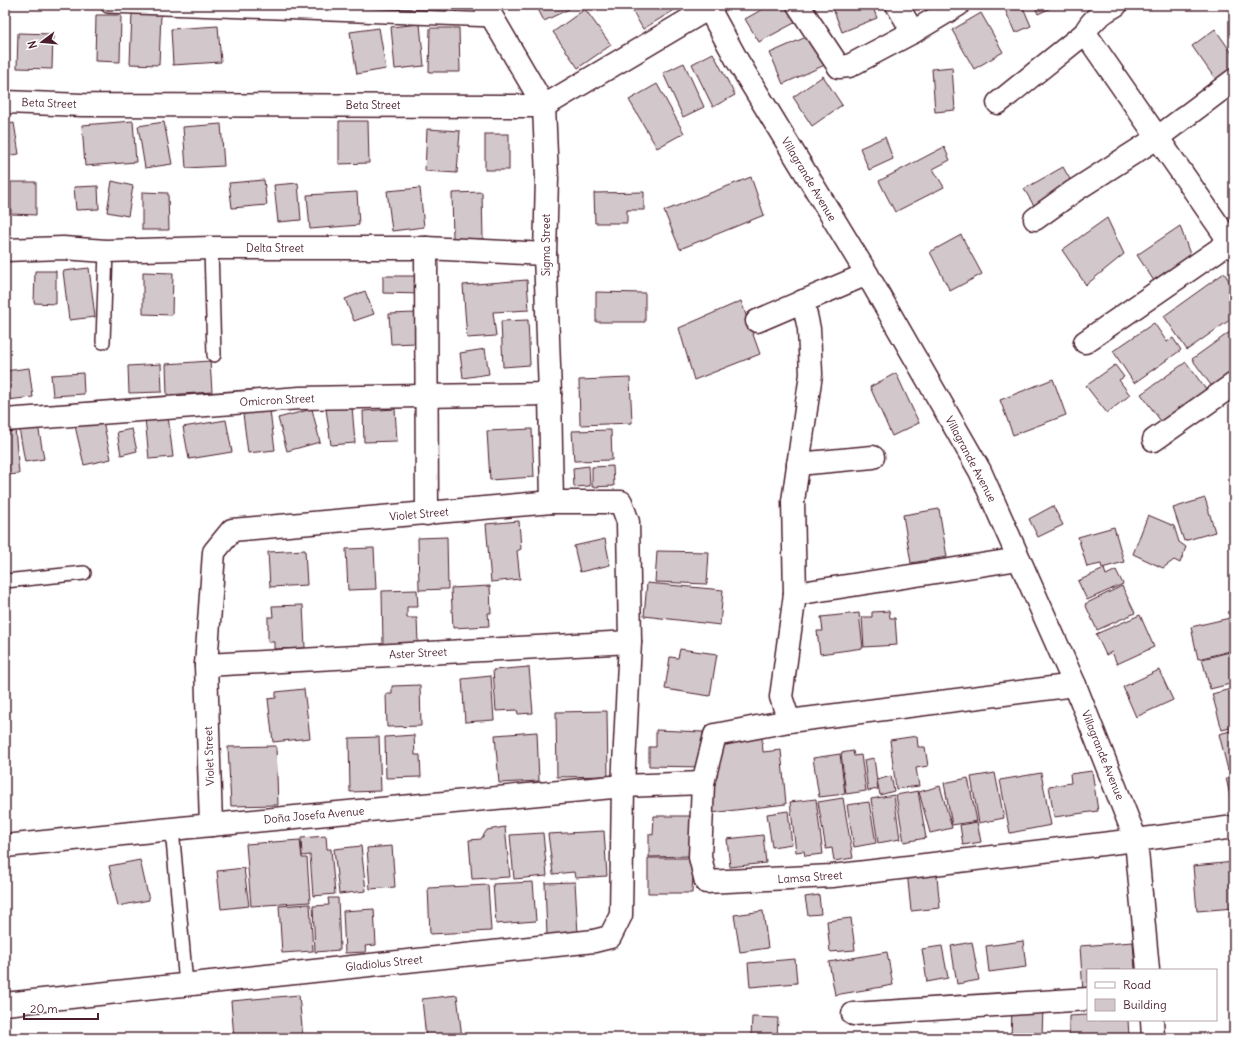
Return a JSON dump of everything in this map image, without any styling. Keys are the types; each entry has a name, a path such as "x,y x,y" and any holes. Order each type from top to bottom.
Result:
{"street":[{"path":"798,5 839,67 849,66 913,32 958,5"},
{"path":"897,5 913,32"},
{"path":"998,103 1084,33 1088,26 1116,5"},
{"path":"544,106 710,6"},
{"name":"Villagrande Avenue","path":"710,6 737,60 867,274 980,471 1076,685 1136,840 1148,969"},
{"name":"Sigma Street","path":"490,13 544,106 548,178 545,254 552,502"},
{"path":"1084,33 1157,138 1233,243 1085,342"},
{"path":"1035,219 1157,138 1234,80"},
{"name":"Beta Street","path":"5,102 82,105 544,106"},
{"name":"Delta Street","path":"5,250 63,248 106,251 212,248 426,248 545,254"},
{"path":"426,248 427,514"},
{"path":"758,321 867,274"},
{"path":"803,301 809,329 811,374 793,501 796,594 781,697 789,721 1076,685"},
{"path":"1154,440 1234,384"},
{"name":"Omicron Street","path":"5,420 300,398 550,394"},
{"path":"798,464 873,457"},
{"name":"Violet Street","path":"211,825 206,665 214,552 232,530 552,502 621,502 628,522 630,642 623,786"},
{"path":"796,594 1019,559"},
{"name":"Aster Street","path":"206,665 630,642"},
{"name":"Lamsa Street","path":"789,721 715,735 703,783 700,857 706,882 832,876 1136,840"},
{"name":"Doña Josefa Avenue","path":"5,846 623,786 703,783"},
{"name":"Gladiolus Street","path":"5,1004 586,942 610,937 621,914 623,786"},
{"path":"1136,840 1234,827"},
{"path":"853,1014 1087,999"},
{"path":"1152,1021 1153,1038"}],"lane":[{"path":"108,6 490,13"},
{"path":"212,248 214,355"},
{"path":"103,342 106,251"},
{"path":"5,581 84,573"},
{"path":"172,829 186,984"}],"building":[{"path":"305,5 331,5 331,6 305,7"},
{"path":"338,5 364,5 364,7 339,9"},
{"path":"390,5 411,5 411,8 390,8"},
{"path":"417,5 454,5 459,15 417,15"},
{"path":"536,5 567,5 569,9 544,21"},
{"path":"629,5 674,5 676,9 643,29"},
{"path":"770,5 789,5 798,21 759,42 745,19"},
{"path":"872,5 877,18 842,32 832,6"},
{"path":"1010,5 1022,5 1031,26 1015,33 1004,7"},
{"path":"1034,5 1057,5 1038,14"},
{"path":"585,9 611,45 578,68 553,32"},
{"path":"132,13 161,14 159,65 130,64"},
{"path":"981,13 1003,52 974,69 952,30"},
{"path":"96,15 121,15 120,62 95,61"},
{"path":"420,24 424,66 395,69 391,27"},
{"path":"218,26 221,62 173,65 171,29"},
{"path":"379,28 386,69 357,74 350,32"},
{"path":"430,28 459,28 460,72 429,72"},
{"path":"1215,29 1234,56 1234,67 1216,80 1192,46"},
{"path":"18,33 53,34 52,69 17,68"},
{"path":"813,34 827,64 783,84 770,53"},
{"path":"713,53 735,95 713,107 692,64"},
{"path":"684,63 704,107 683,117 663,73"},
{"path":"952,67 955,110 935,112 932,69"},
{"path":"823,76 842,105 812,126 793,97"},
{"path":"657,84 684,133 657,148 629,100"},
{"path":"133,121 136,162 85,166 82,125"},
{"path":"339,121 368,121 369,163 339,164"},
{"path":"164,122 172,164 145,168 138,126"},
{"path":"14,123 19,154 5,156 5,125"},
{"path":"221,124 224,166 186,168 183,127"},
{"path":"427,129 460,131 457,173 425,171"},
{"path":"485,134 509,134 509,170 485,170"},
{"path":"885,137 893,159 869,170 860,148"},
{"path":"944,147 950,160 933,169 944,187 895,212 879,181"},
{"path":"1063,167 1075,188 1036,209 1024,189"},
{"path":"751,177 764,215 680,249 664,211"},
{"path":"264,180 267,205 232,208 229,183"},
{"path":"112,181 133,186 128,216 107,212"},
{"path":"11,182 36,182 36,215 11,214"},
{"path":"298,183 301,220 278,222 274,185"},
{"path":"98,186 99,209 76,210 74,187"},
{"path":"420,188 424,227 392,231 387,191"},
{"path":"142,192 168,193 169,230 142,230"},
{"path":"357,192 359,225 310,229 307,195"},
{"path":"482,192 483,239 453,239 452,193"},
{"path":"644,192 644,210 627,210 627,223 595,223 594,193"},
{"path":"1107,218 1124,254 1086,285 1062,250"},
{"path":"1180,226 1192,260 1156,284 1137,255"},
{"path":"961,235 982,274 950,291 930,252"},
{"path":"89,268 95,317 69,320 63,271"},
{"path":"35,271 56,271 56,304 34,303"},
{"path":"143,272 173,273 172,315 143,314"},
{"path":"1224,273 1234,288 1234,317 1187,350 1164,316"},
{"path":"383,276 422,276 422,294 383,293"},
{"path":"527,280 529,310 493,312 496,336 467,338 463,285"},
{"path":"365,291 374,314 354,321 345,299"},
{"path":"596,292 645,293 645,322 596,322"},
{"path":"741,301 760,354 694,380 679,328"},
{"path":"415,313 417,343 391,344 389,314"},
{"path":"528,320 530,365 503,367 501,321"},
{"path":"1154,323 1167,342 1173,338 1181,350 1134,383 1113,351"},
{"path":"1234,329 1234,373 1213,388 1192,359"},
{"path":"485,349 489,374 463,378 460,353"},
{"path":"210,361 212,392 167,395 166,364"},
{"path":"1186,362 1207,391 1163,424 1141,394"},
{"path":"161,364 162,392 129,393 128,366"},
{"path":"1115,365 1124,377 1119,380 1130,395 1107,413 1086,386"},
{"path":"29,368 33,397 8,400 5,371"},
{"path":"83,373 84,394 53,396 51,375"},
{"path":"896,373 919,423 892,436 870,387"},
{"path":"630,378 632,423 580,425 579,380"},
{"path":"1053,379 1066,415 1013,435 1000,400"},
{"path":"352,406 355,443 331,445 326,409"},
{"path":"312,409 320,442 287,451 278,418"},
{"path":"395,409 397,441 364,442 363,411"},
{"path":"270,411 275,450 248,453 243,414"},
{"path":"168,416 173,457 149,459 145,418"},
{"path":"226,420 232,452 189,459 183,427"},
{"path":"103,421 111,459 84,465 75,426"},
{"path":"38,425 44,459 25,462 19,428"},
{"path":"15,428 19,474 5,475 5,429"},
{"path":"132,429 137,451 121,455 117,432"},
{"path":"532,429 534,477 490,480 487,431"},
{"path":"611,430 612,460 574,461 572,431"},
{"path":"589,466 590,486 574,487 573,468"},
{"path":"613,466 614,486 592,487 592,467"},
{"path":"1205,498 1215,532 1184,541 1173,508"},
{"path":"1053,506 1063,525 1038,537 1029,519"},
{"path":"939,509 947,557 911,563 903,515"},
{"path":"1148,515 1174,526 1179,542 1186,547 1180,563 1174,560 1163,568 1133,554"},
{"path":"519,521 521,549 517,551 520,579 491,582 486,524"},
{"path":"1114,527 1124,562 1102,568 1101,564 1087,567 1078,537"},
{"path":"447,537 448,589 419,590 418,538"},
{"path":"605,539 610,565 580,572 574,546"},
{"path":"374,548 376,589 348,590 346,549"},
{"path":"305,550 307,585 270,587 268,552"},
{"path":"657,551 709,552 707,584 655,582"},
{"path":"1104,569 1106,575 1116,570 1123,584 1087,600 1078,581"},
{"path":"647,583 723,590 720,625 644,616"},
{"path":"490,586 491,613 488,613 489,626 453,628 451,588"},
{"path":"1122,586 1135,613 1097,630 1085,604"},
{"path":"417,590 418,607 407,607 407,618 417,618 418,643 383,644 382,591"},
{"path":"303,605 305,648 274,649 274,642 268,642 268,617 273,617 272,606"},
{"path":"889,611 890,618 895,618 897,645 864,647 862,617 872,617 872,612"},
{"path":"859,613 863,648 820,654 817,631 823,631 821,617"},
{"path":"1140,615 1154,647 1117,664 1112,652 1106,655 1096,634"},
{"path":"1234,617 1234,650 1198,659 1191,627"},
{"path":"680,649 717,654 710,696 665,689 670,657 678,658"},
{"path":"1234,651 1234,683 1210,689 1202,659"},
{"path":"529,667 533,713 518,714 517,710 496,711 493,670"},
{"path":"1159,670 1173,700 1136,717 1123,687"},
{"path":"491,676 494,720 465,722 462,679"},
{"path":"420,685 421,726 387,727 386,694 392,694 392,686"},
{"path":"1234,688 1234,727 1222,730 1212,694"},
{"path":"304,689 310,738 273,742 268,699 276,698 276,692"},
{"path":"607,711 608,776 557,777 556,712"},
{"path":"656,730 703,732 702,767 649,766 649,747 656,747"},
{"path":"1234,730 1234,769 1228,770 1219,734"},
{"path":"537,732 539,781 499,783 495,735"},
{"path":"414,735 415,755 420,755 421,777 386,778 385,737"},
{"path":"917,736 918,747 925,747 928,766 916,768 919,786 896,789 890,740"},
{"path":"379,737 381,791 350,792 349,738"},
{"path":"762,738 763,752 781,750 786,804 711,813 720,745"},
{"path":"276,746 278,805 231,806 228,747"},
{"path":"853,751 854,756 861,755 866,791 846,794 841,753"},
{"path":"840,754 845,794 819,797 813,758"},
{"path":"874,758 878,789 868,791 864,760"},
{"path":"1092,771 1098,811 1054,817 1049,786 1071,783 1070,774"},
{"path":"995,773 1004,818 979,823 971,777"},
{"path":"1041,773 1051,825 1010,833 1000,780"},
{"path":"891,776 894,791 880,795 877,780"},
{"path":"1234,776 1234,799 1231,800 1226,778"},
{"path":"968,778 977,821 952,825 944,783"},
{"path":"940,786 952,828 930,833 919,792"},
{"path":"918,791 926,838 904,842 896,795"},
{"path":"894,795 900,839 878,843 871,799"},
{"path":"843,798 853,858 834,861 832,848 826,849 818,802"},
{"path":"816,799 823,854 805,856 804,851 796,852 790,802"},
{"path":"869,802 876,843 854,847 847,805"},
{"path":"788,811 792,844 772,847 767,814"},
{"path":"654,816 691,816 691,856 649,857 649,834 653,835"},
{"path":"977,822 981,842 963,845 960,825"},
{"path":"505,827 510,877 472,879 469,840 481,839 487,830"},
{"path":"604,831 607,876 575,878 574,872 553,874 548,834"},
{"path":"543,833 547,876 514,879 510,835"},
{"path":"763,835 766,863 730,867 727,839"},
{"path":"326,836 327,849 331,849 335,894 313,896 310,855 302,856 301,838"},
{"path":"300,840 302,858 307,858 310,902 251,906 246,844"},
{"path":"361,846 366,891 339,894 334,849"},
{"path":"392,846 395,887 370,889 367,848"},
{"path":"648,858 694,858 692,893 648,893"},
{"path":"140,860 149,900 118,906 109,866"},
{"path":"1234,862 1234,908 1197,911 1193,866"},
{"path":"936,867 940,908 911,911 907,871"},
{"path":"244,868 249,906 221,909 217,871"},
{"path":"533,882 536,921 496,924 493,884"},
{"path":"575,882 578,934 547,936 545,883"},
{"path":"488,885 491,931 430,934 428,888"},
{"path":"819,895 821,914 808,915 805,897"},
{"path":"328,898 338,898 340,950 315,952 313,906 329,905"},
{"path":"310,904 313,951 282,953 279,906"},
{"path":"374,909 376,945 365,946 366,952 345,953 343,911"},
{"path":"763,911 768,948 740,952 734,915"},
{"path":"851,918 855,950 830,952 827,921"},
{"path":"1023,941 1026,967 989,972 986,946"},
{"path":"972,942 979,980 957,984 951,946"},
{"path":"1133,942 1135,969 1087,969 1087,992 1083,993 1080,946"},
{"path":"942,946 948,978 927,982 922,949"},
{"path":"887,952 893,985 835,995 829,962"},
{"path":"795,959 797,983 750,987 748,963"},
{"path":"299,995 303,1038 234,1038 231,1001"},
{"path":"457,995 462,1038 426,1038 422,999"},
{"path":"1043,1008 1042,1038 1011,1038 1012,1009"},
{"path":"1087,1015 1087,1021 1128,1021 1129,1037 1069,1038 1069,1016"},
{"path":"752,1017 778,1018 777,1038 751,1038"}]}
